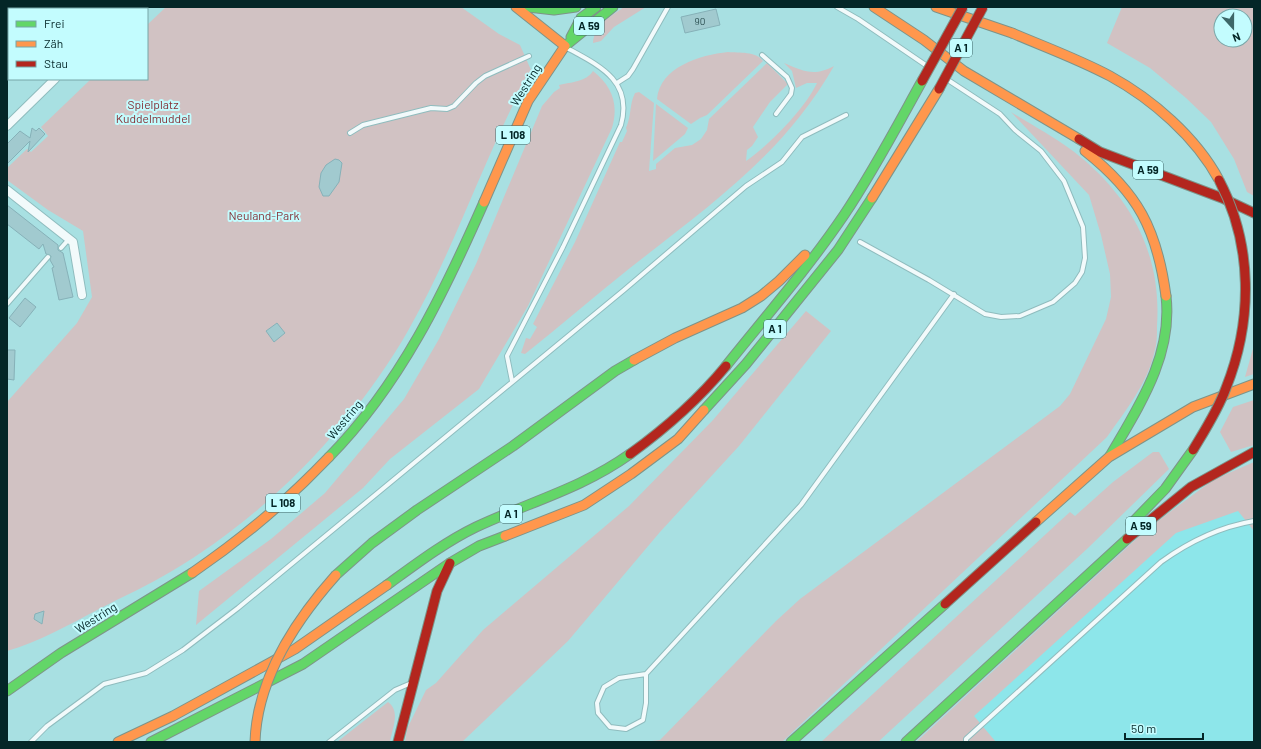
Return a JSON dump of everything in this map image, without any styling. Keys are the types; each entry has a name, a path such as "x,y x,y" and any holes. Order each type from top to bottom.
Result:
{"main road":[{"path":"516,7 529,20 565,46 581,18 596,7"},
{"path":"528,7 554,10 576,7"},
{"name":"A 59","path":"565,46 613,7"},
{"name":"A 59","path":"874,7 924,40 964,71 1100,152 1222,198 1254,213"},
{"name":"A 59","path":"886,7 1017,94 1075,129 1106,144 1254,206"},
{"path":"936,7 1012,33 1121,82 1156,107 1189,139 1215,173 1237,226 1243,254 1246,297 1244,321 1236,358 1226,388 1212,418 1165,489 1042,617"},
{"name":"A 1","path":"118,742 173,716 295,648 438,548 476,527 576,486 621,460 663,430 693,402 768,316 844,215 879,160 963,7"},
{"name":"A 1","path":"151,742 303,664 450,563 478,546 584,505 631,474 678,439 746,364 838,250 895,163 939,89 983,7"},
{"name":"Westring","path":"7,691 93,633 191,574 236,542 304,484 348,436 382,394 424,327 468,237 520,118 536,90 565,46"},
{"path":"1046,121 1114,175 1132,197 1144,217 1155,239 1161,259 1167,304 1163,352 1144,400 1110,457"},
{"path":"255,742 260,707 283,645 298,621 336,575 372,543 410,514 513,446 615,371 675,338 742,308 761,296 779,281 844,215"},
{"path":"791,742 1110,457 1187,411 1212,399 1254,384"},
{"name":"A 59","path":"906,742 1136,530 1191,487 1254,452"},
{"path":"398,742 437,591 450,563"}],"street":[{"path":"7,126 54,80"},
{"path":"7,190 73,242 82,295"}],"lane":[{"path":"618,83 628,76 633,70 668,7"},
{"path":"837,7 858,19 934,71"},
{"path":"512,381 507,356 563,247 621,125 625,105 618,83 594,63 565,46"},
{"path":"762,55 787,77 792,88 791,94 776,114"},
{"path":"350,133 363,125 431,108 447,109 454,106 486,76 529,56"},
{"path":"860,242 954,294 985,314 996,316 1020,316 1053,302 1075,283 1082,272 1085,258 1083,227 1064,181 1048,159 1015,130 1000,114 940,75"},
{"path":"31,742 47,726 104,684 146,673 183,650 295,562 746,186 782,162 802,137 846,115"},
{"path":"61,248 69,238"},
{"path":"7,304 48,257"},
{"path":"646,674 646,703 643,720 626,729 610,726 598,713 597,703 604,687 619,678 646,674 801,505 954,294"},
{"path":"966,742 966,739 1160,562 1182,546 1201,536 1224,528 1254,521"},
{"path":"329,742 395,690 413,682"}],"shaded area":[{"path":"1254,481 1254,742 934,742 1153,532"}],"green space":[{"name":"Neuland-Park","path":"166,7 461,7 499,34 520,45 531,70 499,134 456,233 426,297 409,329 363,399 336,432 306,465 274,495 207,549 145,586 31,643 7,651 7,402 77,323 92,297 83,231 48,210 7,180 7,168 27,149 31,152 48,136 41,127 90,80 148,80 148,24"},
{"path":"624,7 646,7 614,27 601,41 593,43 596,31 600,26 608,18"},
{"path":"1122,7 1254,7 1254,196 1247,192 1234,159 1211,122 1186,98 1150,68 1107,43"},
{"path":"728,52 752,54 763,61 707,115 691,124 657,99 660,88 665,79 673,71 694,60"},
{"path":"767,63 787,83 787,85 770,102 753,127 758,137 752,146 747,150 746,161 786,126 804,104 817,83 807,83 796,88 792,71 784,63 809,72 820,71 834,66 814,98 792,126 768,153 742,177 688,223 630,268 525,354 521,353 526,338 530,339 537,327 533,324 575,242 620,142 622,142 627,131 626,128 635,93 639,92 654,103 649,171 656,169 656,164 675,148 692,145 701,139 707,130 709,119"},
{"path":"593,71 605,83 612,96 615,111 612,128 528,306 479,389 390,459 363,488 196,625 199,591 271,539 325,493 404,399 439,339 476,264 542,106 554,92 560,88 559,85 582,79 590,75"},
{"path":"656,104 688,128 685,134 653,161"},
{"path":"1011,112 1066,146 1093,168 1126,206 1148,250 1154,274 1157,299 1157,341 1152,362 1136,396 1107,437 782,742 643,742 660,740 776,621 800,599 1060,406 1070,394 1106,319 1111,297 1110,274 1101,235 1089,195"},
{"path":"806,311 831,331 739,446 660,532 568,641 462,742 405,742 407,729 426,690 436,683 483,630 629,506 713,420"},
{"path":"1254,345 1254,374 1245,377"},
{"path":"1254,400 1254,445 1231,452 1220,432 1233,407"},
{"path":"1153,452 1159,452 1169,469 1088,548 878,742 821,742 1070,512 1075,516 1113,482"},
{"path":"1254,462 1254,531 1238,511 1176,533 974,716 996,742 916,742 1147,529 1213,480"},
{"path":"388,702 392,706 395,715 390,742 337,742"}],"building":[{"path":"716,9 720,25 685,33 681,17"},
{"path":"32,128 36,131 39,128 45,134 28,152 30,141 7,164 7,144 20,131 30,138"},
{"path":"335,159 342,163 339,182 329,196 323,196 319,187 321,173 326,165"},
{"path":"7,205 58,245 58,250 63,253 73,297 59,300 52,268 54,267 50,260 51,256 46,254 43,244 39,249 7,224"},
{"path":"25,298 36,307 20,327 9,318"},
{"path":"277,323 285,333 274,342 266,331"},
{"path":"7,350 15,350 14,380 7,379"},
{"path":"44,611 42,624 34,619 35,614"}],"traffic: fast":[{"path":"528,7 554,10 576,7"},
{"path":"571,37 581,18 596,7"},
{"path":"565,46 613,7"},
{"path":"726,366 801,273 844,215 875,166 922,81"},
{"path":"704,410 746,364 838,250 872,198"},
{"path":"329,457 378,400 399,369 436,304 484,202"},
{"path":"1110,456 1152,380 1164,339 1167,318 1166,296"},
{"path":"336,575 372,543 417,510 513,446 615,371 634,360"},
{"path":"1131,524 1165,489 1193,450"},
{"path":"387,585 464,533 593,477 630,454"},
{"path":"151,742 303,664 450,563 479,546 505,536"},
{"path":"906,742 1127,539"},
{"path":"7,691 61,653 192,573"},
{"path":"791,742 945,604"}],"traffic: slow":[{"path":"484,202 528,101 565,46 516,7"},
{"path":"874,7 924,40 964,71 1079,139"},
{"path":"936,7 1012,33"},
{"path":"1012,33 1098,70 1126,85 1142,96 1172,120 1185,134 1198,149 1219,180"},
{"path":"872,198 939,89"},
{"path":"1085,151 1119,182 1132,198 1142,214 1157,251 1166,296"},
{"path":"634,360 675,338 742,308 761,296 779,281 805,255"},
{"path":"1036,522 1109,457 1193,407 1254,384"},
{"path":"505,536 584,505 631,474 678,439 704,410"},
{"path":"192,573 229,547 264,519 329,457"},
{"path":"255,742 257,718 263,695 281,652 306,612 336,575"},
{"path":"118,742 173,716 295,649 387,585"}],"traffic: jam":[{"path":"922,81 963,7"},
{"path":"939,89 983,7"},
{"path":"1079,139 1100,152 1222,198 1254,213"},
{"path":"1193,450 1215,412 1226,388 1235,362 1245,309 1243,256 1238,230 1230,205 1219,180"},
{"path":"630,454 681,413 726,366"},
{"path":"1127,539 1191,487 1254,452"},
{"path":"945,604 1036,522"},
{"path":"398,742 437,591 450,563"}],"park label":[{"name":"Spielplatz Kuddelmuddel","path":"153,112"}]}
